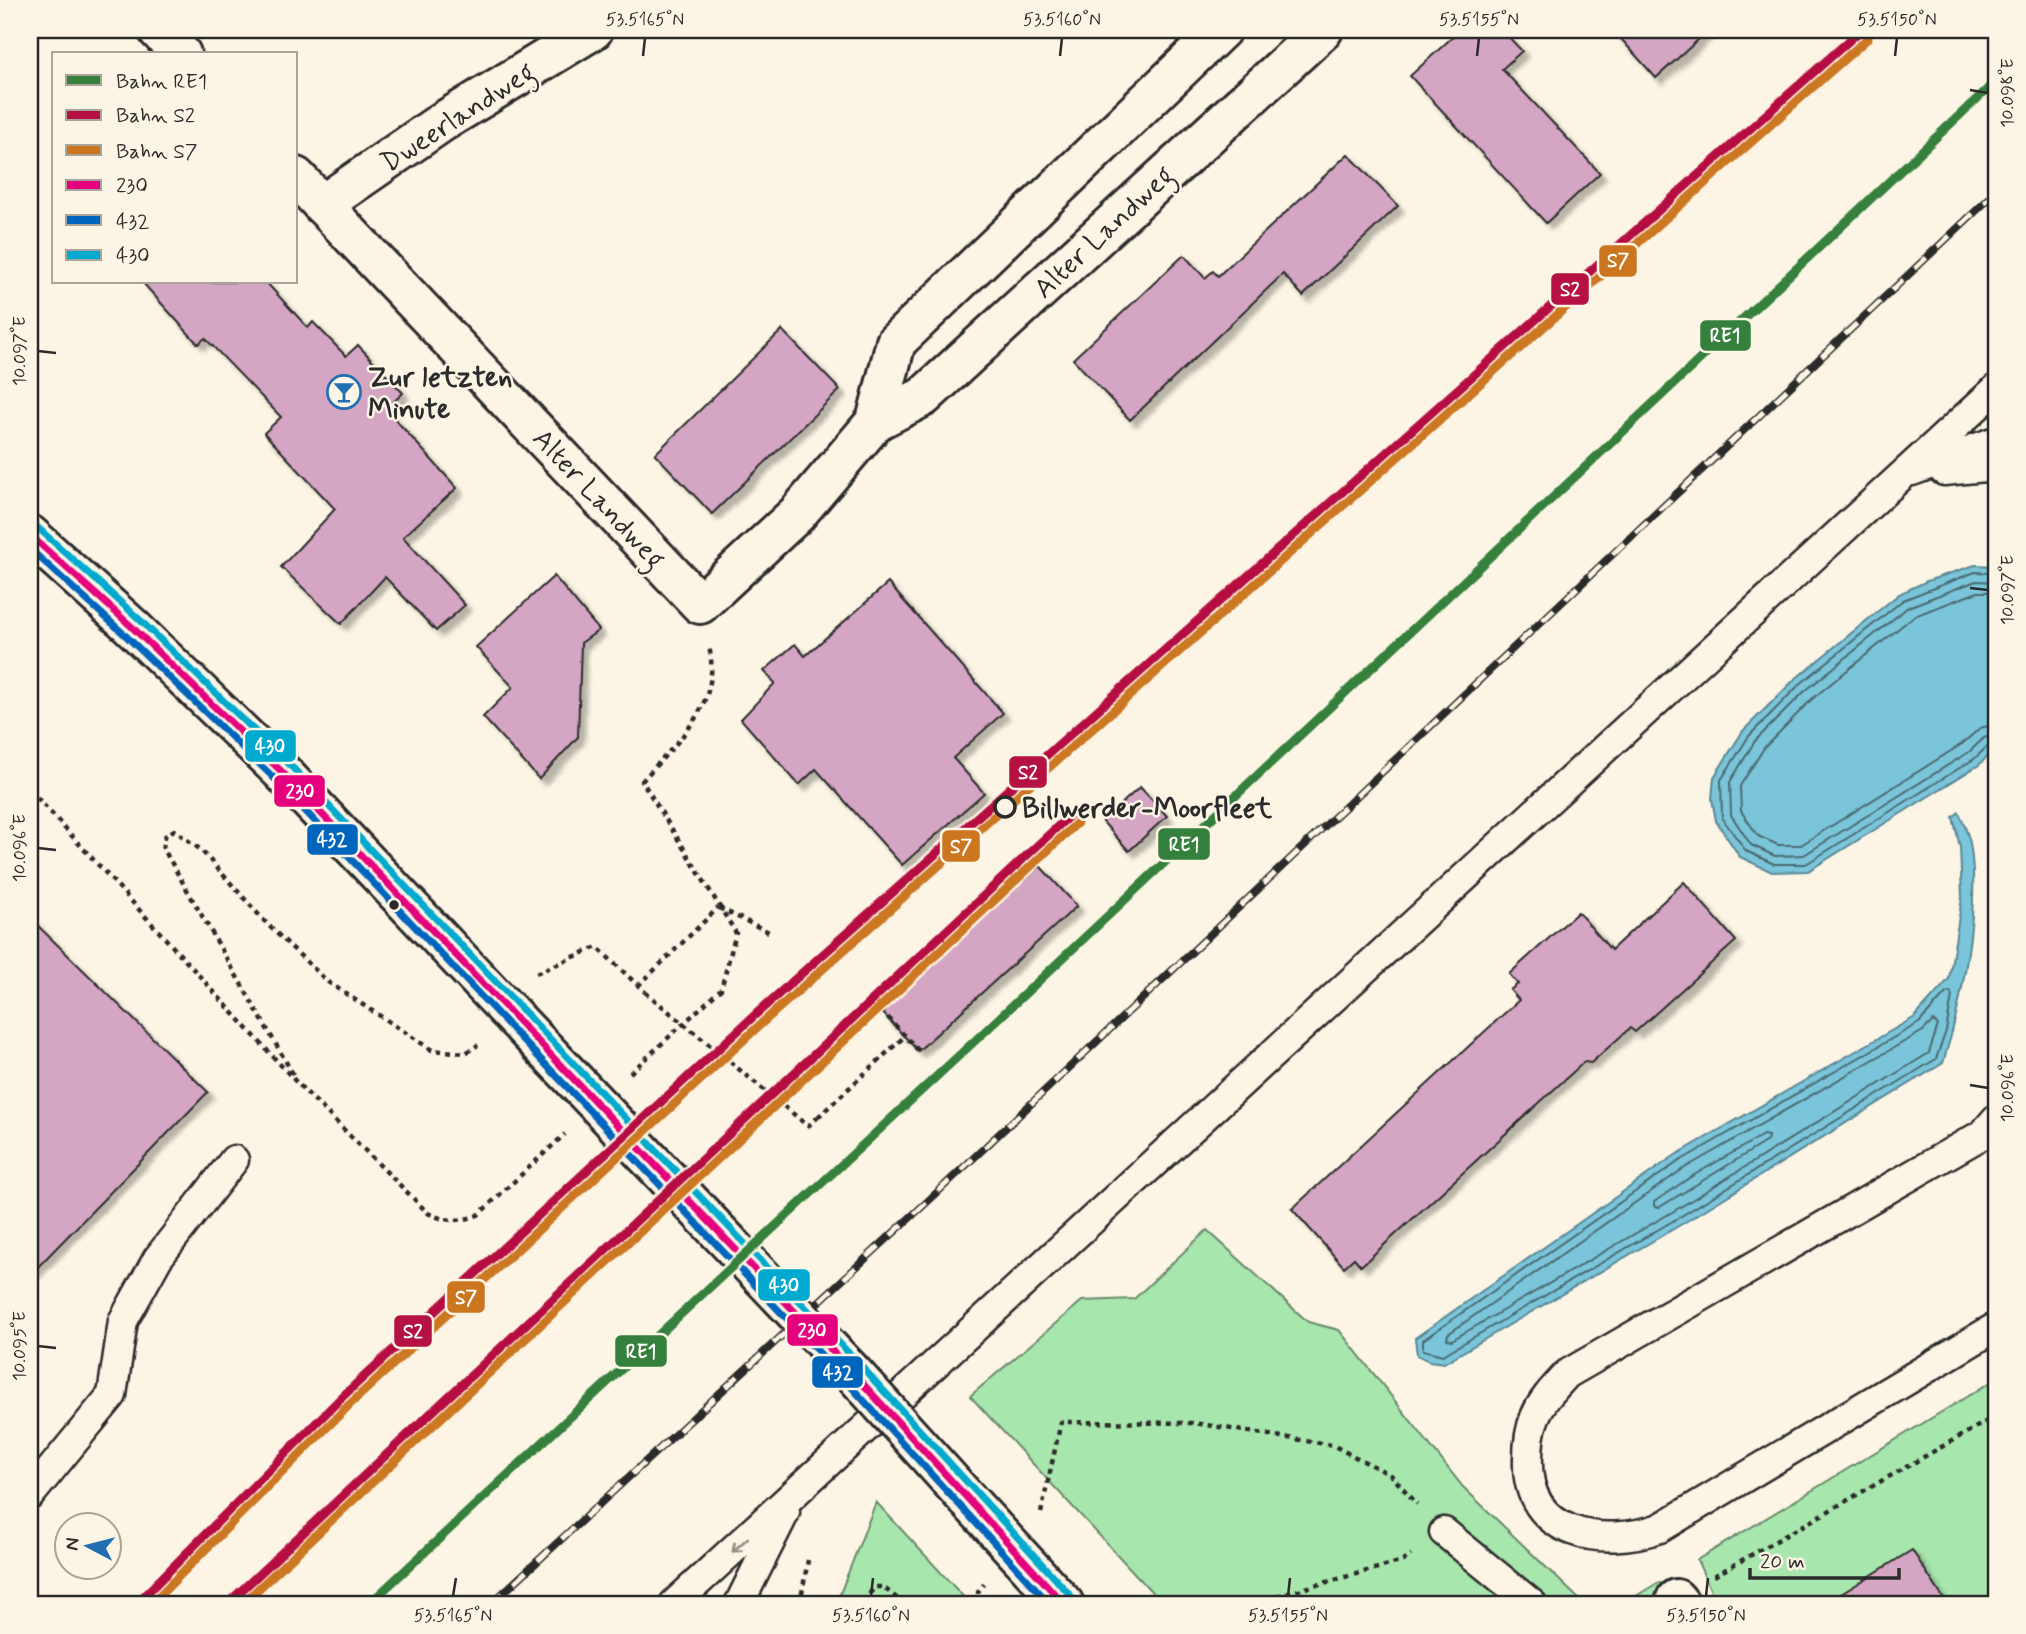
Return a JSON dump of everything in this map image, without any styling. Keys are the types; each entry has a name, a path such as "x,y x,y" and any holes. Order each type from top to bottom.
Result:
{"street":[{"path":"158,30 179,52"},
{"name":"Dweerlandweg","path":"322,205 442,122 593,30"},
{"name":"Alter Landweg","path":"876,421 896,342 1220,30"},
{"name":"Alter Landweg","path":"298,179 700,604 797,514 876,421 923,397 1323,30"},
{"path":"30,536 131,626 280,770 853,1373 1064,1604"}],"lane":[{"path":"674,1604 791,1500 1996,388"},
{"path":"1900,476 1996,441"},
{"path":"1900,476 1996,466"},
{"path":"1996,1119 1983,1134 1567,1374 1546,1398 1535,1418 1528,1449 1527,1478 1537,1501 1553,1520 1589,1536 1633,1538 1660,1528 1996,1328"},
{"path":"30,1495 113,1395 123,1321 158,1258 234,1160"},
{"path":"739,1604 791,1500"},
{"path":"1444,1532 1532,1604"}],"path":[{"path":"700,604 713,665 708,698 692,723 642,781 718,908 774,934"},
{"path":"30,790 298,1084 419,1204"},
{"path":"298,1084 163,848 165,836 174,830 201,850 268,925 328,982 432,1050 466,1052 524,1028 548,990 533,975 597,947 645,992 808,1126 905,1036"},
{"path":"639,986 718,908"},
{"path":"881,1010 918,1050"},
{"path":"1678,1602 1996,1416"},
{"path":"1013,1549 1039,1522 1061,1422 1194,1423 1332,1445 1391,1475 1444,1532 1404,1561 1248,1604"},
{"path":"871,1604 870,1593 875,1587 883,1587 904,1604"}],"green space":[{"path":"1207,1230 1308,1322 1339,1330 1463,1487 1584,1604 1163,1604 970,1396 1082,1301 1134,1299"},
{"path":"1996,1379 1996,1604 1717,1604 1697,1560"},
{"path":"876,1502 970,1604 836,1604"},
{"path":"1659,1582 1673,1604 1623,1604"}],"water":[{"path":"1975,565 1996,566 1996,748 1979,765 1808,871 1772,872 1740,857 1716,821 1712,799 1714,777 1743,731 1794,680 1899,594 1927,581"},
{"path":"1959,812 1969,839 1973,895 1963,983 1943,1063 1682,1224 1444,1363 1429,1361 1417,1355 1415,1338 1674,1156 1915,1017 1949,979 1962,898 1960,847 1953,817"}],"building":[{"path":"1460,30 1502,30 1522,51 1502,69 1600,173 1546,223 1410,76"},
{"path":"1613,30 1709,30 1656,78"},
{"path":"1348,154 1398,206 1303,296 1283,274 1130,420 1073,359 1184,255 1205,278 1213,271 1218,276"},
{"path":"144,284 268,284 308,328 313,322 346,356 358,345 403,393 386,409 457,488 403,537 465,605 436,631 385,577 341,624 281,567 335,509 264,433 281,417 205,338 198,344"},
{"path":"782,330 840,390 712,514 655,454"},
{"path":"554,576 599,630 581,643 578,737 539,779 483,717 513,687 476,647"},
{"path":"888,583 1003,713 953,758 984,793 902,865 816,769 799,785 741,719 775,683 764,671 795,644 805,656"},
{"path":"1140,787 1167,816 1129,851 1102,821"},
{"path":"1040,866 1077,906 918,1051 881,1011"},
{"path":"1684,882 1736,941 1635,1032 1630,1028 1591,1063 1584,1062 1361,1266 1354,1258 1344,1267 1292,1209 1519,1000 1510,990 1518,984 1509,974 1578,912 1611,950"},
{"path":"30,918 208,1092 30,1275"},
{"path":"1912,1550 1947,1604 1825,1604"}],"railway":[{"path":"491,1604 927,1202 1996,192"}],"rail line":[{"name":"S2","path":"136,1604 342,1397 755,1015 1861,30"},
{"name":"S7","path":"151,1604 349,1405 762,1023 1868,38"},
{"name":"RE1","path":"369,1604 980,1036 1996,81"},
{"name":"S2","path":"227,1604 1070,815"},
{"name":"S7","path":"242,1604 1077,823"}],"transit line":[{"name":"430","path":"37,527 138,618 288,763 861,1366 1072,1597"},
{"name":"230","path":"30,535 131,626 280,770 853,1373 1064,1604"},
{"name":"432","path":"30,549 124,634 273,777 845,1380 1050,1604"}],"place":[{"name":"Zur letzten Minute","path":"344,392"},
{"name":"Billwerder-Moorfleet","path":"1005,807"}]}
